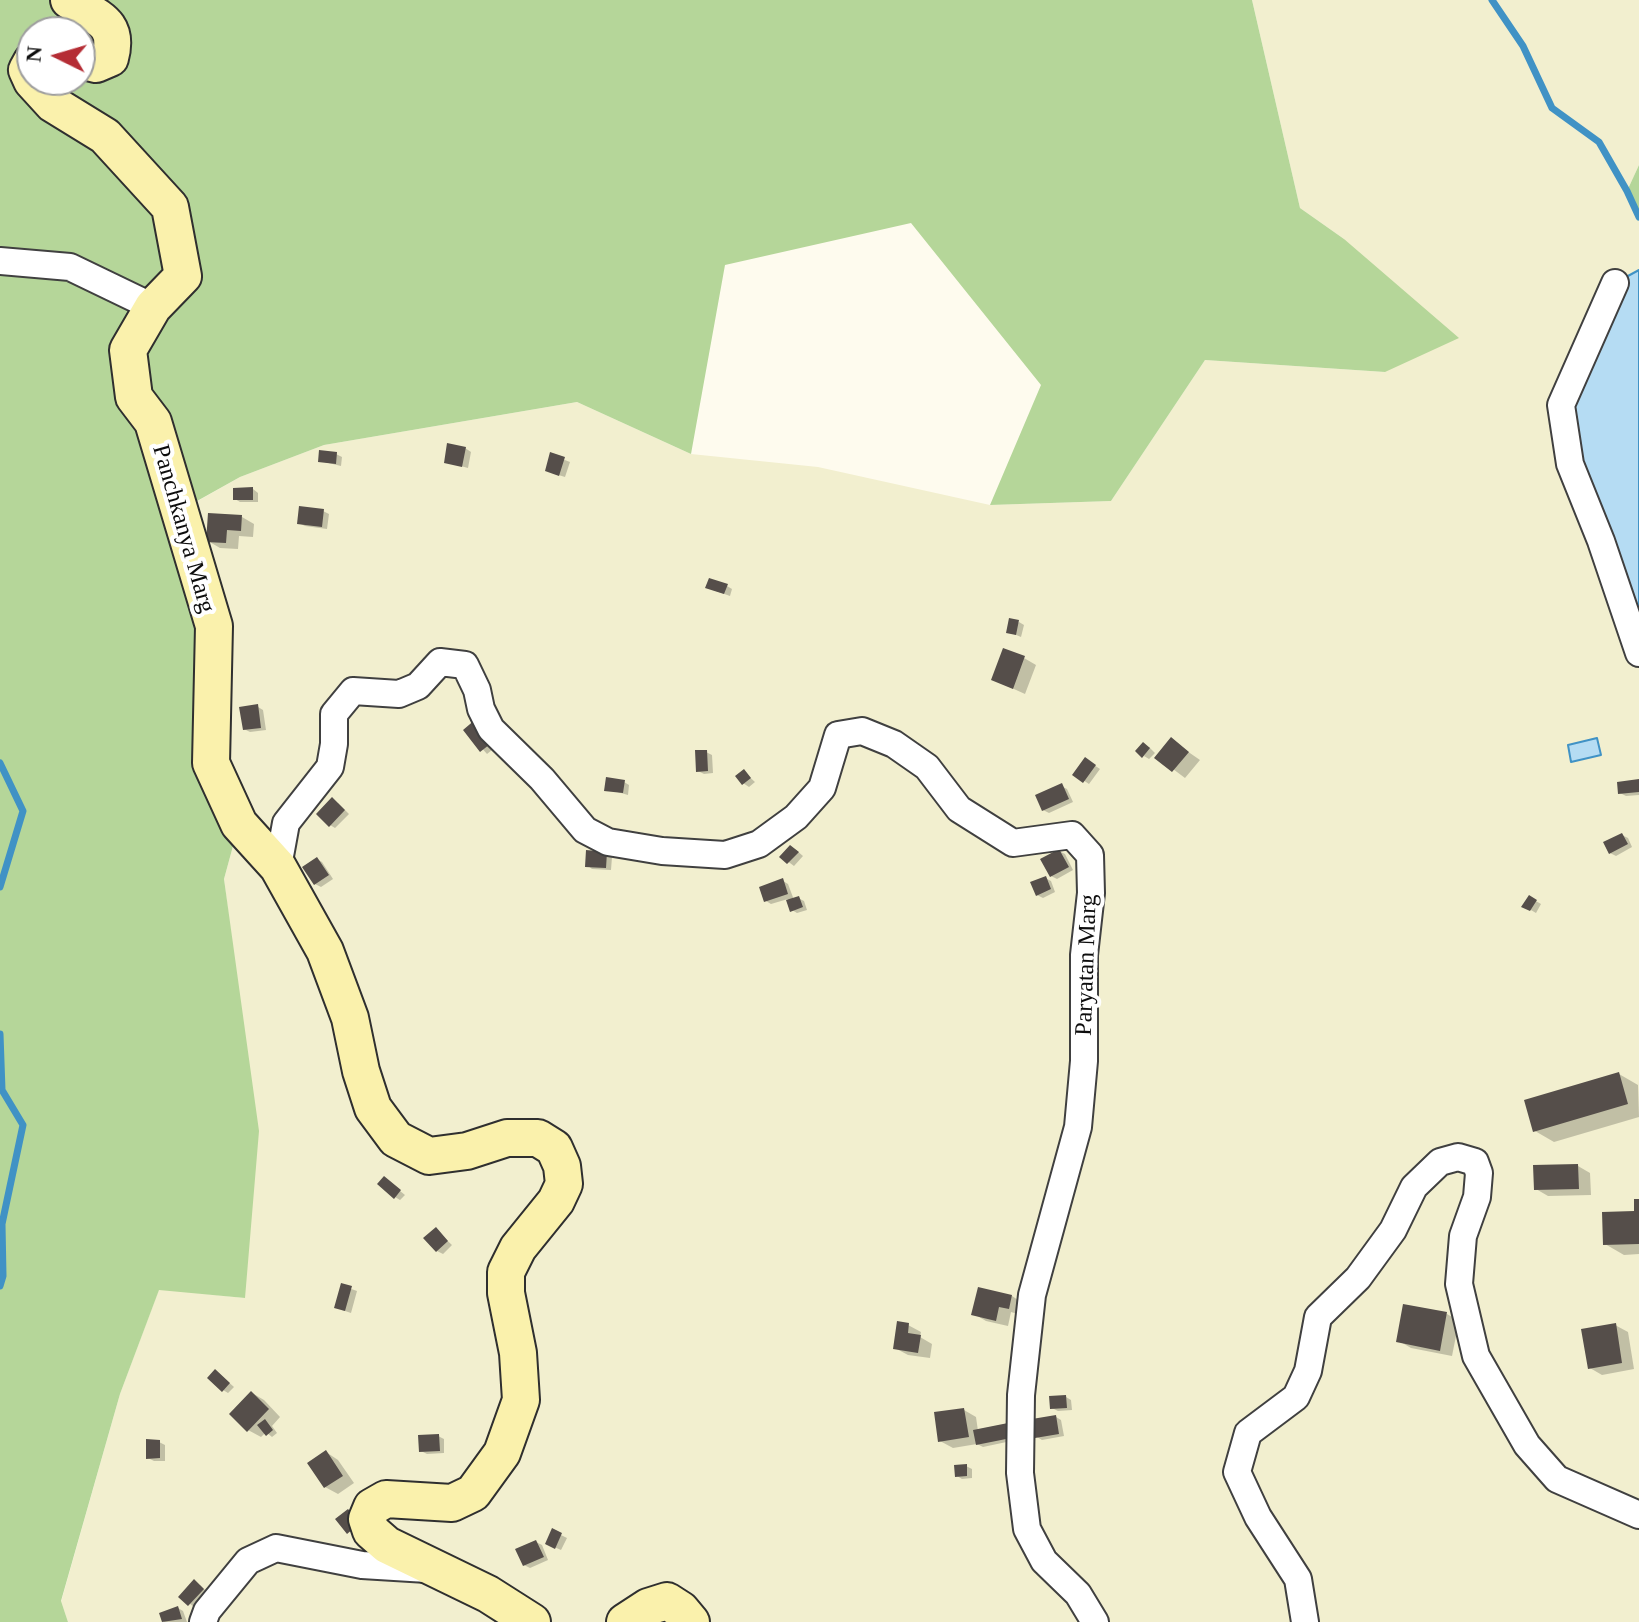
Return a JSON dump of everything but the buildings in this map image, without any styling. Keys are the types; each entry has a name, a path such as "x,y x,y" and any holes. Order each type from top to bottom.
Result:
{"street":[{"path":"69,0 94,16"},
{"path":"96,17 110,26 115,41 110,58 96,64"},
{"name":"Panchkanya Marg","path":"45,96 105,136 170,207 183,276 153,307 128,350 128,365 134,397 153,422 214,626 211,763 239,824 278,867 325,951 350,1018 361,1071 373,1108 396,1139 429,1156 467,1151 507,1138 538,1138 554,1148 562,1166 564,1184 556,1201 518,1248 506,1272 506,1293 518,1353 521,1400 502,1453 473,1493 452,1503 386,1499 372,1507 367,1519 371,1531 387,1545 488,1594 532,1622"},
{"path":"0,261 70,267 153,307"},
{"path":"1615,283 1561,405 1570,464 1601,541 1639,653"},
{"name":"Paryatan Marg","path":"278,867 286,823 330,767 334,714 353,691 399,694 418,686 440,662 465,665 491,729 542,779 585,830 608,842 674,852 725,855 759,844 796,817 822,788 838,735 862,731 894,744 927,767 959,809 1013,843 1072,835 1090,855 1091,893 1084,955 1084,1061 1078,1127 1032,1295 1021,1395 1020,1473 1027,1529 1044,1561 1078,1594 1095,1622"},
{"path":"1305,1622 1298,1579 1258,1517 1237,1472 1248,1433 1296,1397 1308,1371 1318,1317 1358,1278 1393,1230 1414,1187 1440,1162 1458,1157 1475,1162 1479,1173 1477,1197 1463,1236 1459,1284 1476,1356 1527,1445 1557,1479 1639,1515"},
{"path":"203,1622 207,1611 248,1561 276,1548 362,1565 432,1569"},
{"path":"625,1622 648,1607 667,1601 681,1610 691,1622"}],"shaded area":[{"path":"1252,0 1639,0 1639,165 1627,191 1639,217 1639,270 1615,283 1639,653 1639,1622 68,1622 61,1602 120,1394 159,1289 245,1298 237,981 224,879 239,824 180,511 240,477 324,445 577,402 691,454 818,467 990,505 1111,501 1205,360 1385,372 1344,239 1300,208"}],"green space":[{"path":"0,0 1252,0 1300,208 1344,239 1459,338 1385,372 1205,360 1111,501 990,505 1041,385 911,223 725,265 691,454 577,402 324,445 240,477 181,510 214,626 211,763 239,824 224,879 259,1131 245,1298 159,1290 120,1394 61,1601 68,1622 0,1622"},
{"path":"1639,165 1639,217 1627,191"}],"water":[{"path":"1639,270 1639,653 1561,405 1615,283"},
{"path":"1597,738 1601,755 1571,762 1568,745"}],"waterway":[{"path":"1492,0 1523,46 1552,108 1599,142 1639,217"},
{"path":"0,763 23,811 0,887"},
{"path":"0,1034 2,1090 23,1125 2,1224 3,1276 0,1286"}]}
